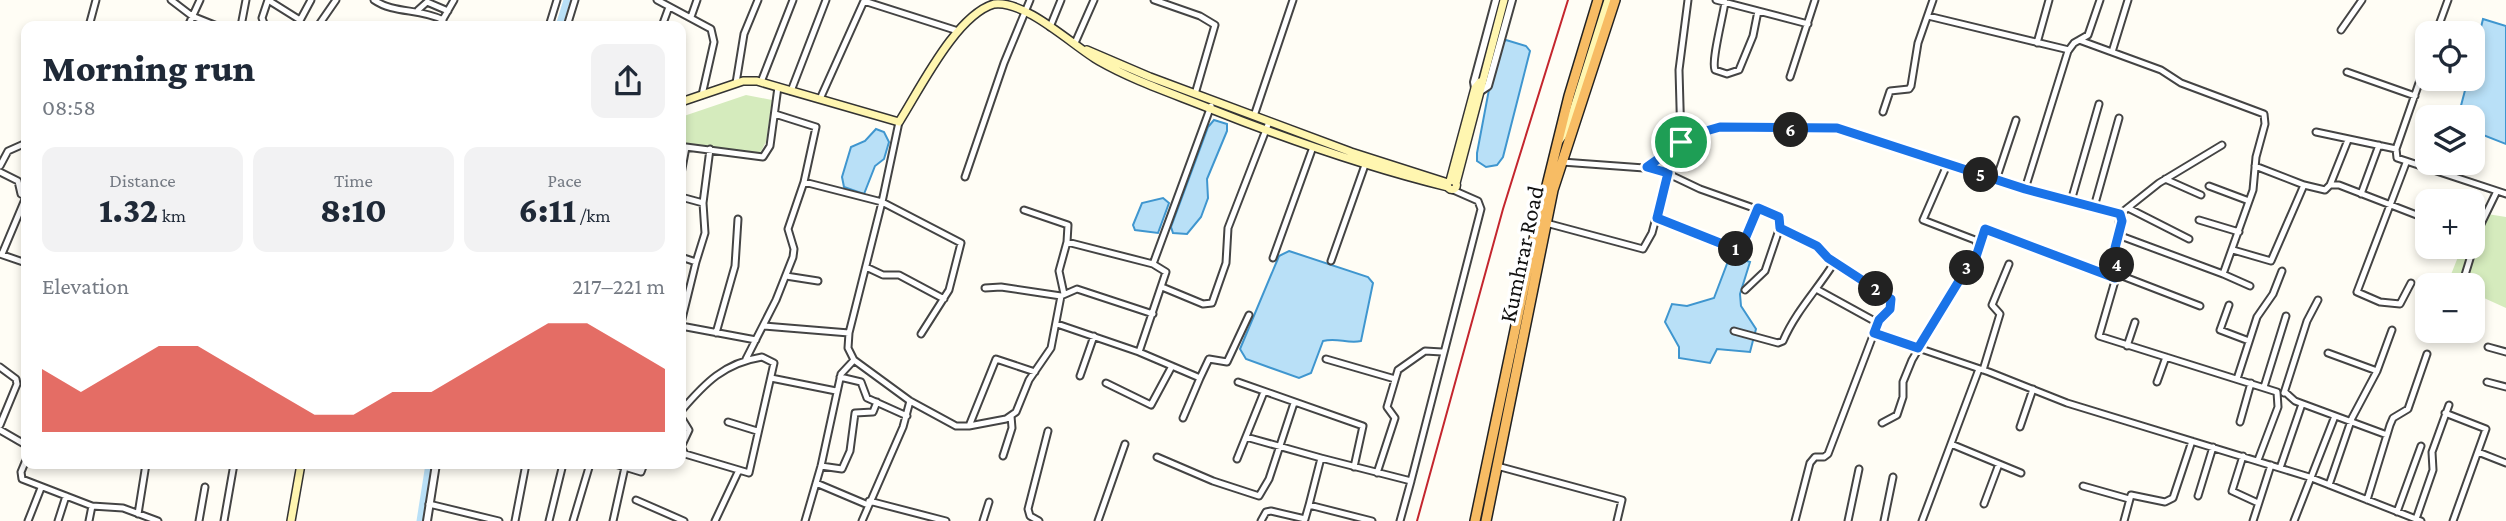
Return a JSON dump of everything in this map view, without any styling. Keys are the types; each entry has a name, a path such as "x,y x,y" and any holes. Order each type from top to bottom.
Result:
{"highway":[{"name":"Kumhrar Road","path":"1475,521 1510,342 1559,141 1598,0"},
{"name":"Kumhrar Road","path":"1486,521 1546,223 1562,162 1615,0"},
{"path":"1493,431 1503,433"}],"main road":[{"path":"1451,185 1504,0"},
{"path":"1559,141 1568,126 1608,0"},
{"path":"686,100 736,83 761,82 899,122 958,31 976,13 992,5 1011,2 1026,9 1107,65 1212,104 1254,116 1451,185"},
{"path":"1086,50 1195,94 1266,130 1365,165 1451,185"},
{"path":"1568,126 1568,146"},
{"path":"290,521 300,469"}],"street":[{"path":"90,21 96,0"},
{"path":"170,0 192,16 204,21"},
{"path":"181,8 184,0"},
{"path":"190,21 200,0"},
{"path":"242,21 246,0"},
{"path":"263,21 268,0 300,20 311,0"},
{"path":"321,21 336,0"},
{"path":"374,0 392,9 418,10 443,20 454,0"},
{"path":"551,21 557,0"},
{"path":"569,21 575,0"},
{"path":"657,0 706,24 714,35 702,95"},
{"path":"691,17 697,0"},
{"path":"736,83 744,33 758,0"},
{"path":"761,82 793,0"},
{"path":"791,91 826,0"},
{"path":"965,177 1001,69 1030,0"},
{"path":"1050,27 1061,0"},
{"path":"1075,43 1094,0"},
{"path":"1154,0 1200,16 1215,25 1195,94"},
{"path":"1254,116 1293,0"},
{"path":"1496,0 1476,72 1480,84 1488,86 1511,0"},
{"path":"1681,142 1679,70 1688,0"},
{"path":"1717,0 1808,24"},
{"path":"1790,77 1815,0"},
{"path":"1883,111 1890,91 1909,89 1911,86 1918,44 1933,0"},
{"path":"2037,43 2049,0"},
{"path":"2025,189 2069,50 2092,29 2100,0"},
{"path":"2112,52 2128,0"},
{"path":"2341,30 2362,0"},
{"path":"2440,21 2448,0"},
{"path":"820,99 864,1 958,31"},
{"path":"418,10 427,2 447,11"},
{"path":"1725,2 1721,35 1713,62 1715,70 1724,74 1739,70 1753,36 1758,10"},
{"path":"664,21 669,7"},
{"path":"1928,16 2069,50"},
{"path":"2079,40 2168,73 2180,83 2264,114 2265,124 2249,201 2223,274"},
{"path":"2347,72 2415,96"},
{"path":"686,147 763,157 769,146 778,87"},
{"path":"2417,91 2396,149 2397,158 2506,194"},
{"path":"1153,264 1212,104"},
{"path":"2071,201 2099,104"},
{"path":"746,359 786,276 794,249 788,229 804,182 816,127 775,114"},
{"path":"2094,207 2119,118"},
{"path":"1996,180 2016,120"},
{"path":"899,122 883,202 849,333 848,348 854,360 910,401 956,426 969,426 1012,416"},
{"path":"1162,287 1203,304 1212,303 1226,262 1226,235 1269,122"},
{"path":"1647,167 1698,132 1720,127 1831,127 2025,189 2120,214"},
{"path":"2316,132 2396,149"},
{"path":"2255,166 2304,186 2325,190 2330,185 2348,140"},
{"path":"0,166 8,151 21,145"},
{"path":"2222,145 2165,179 2120,214 2115,248 2116,276 2099,336 2274,390 2279,398"},
{"path":"2361,194 2379,145"},
{"path":"1273,258 1313,147"},
{"path":"686,303 705,233 703,203 710,149"},
{"path":"1562,162 1647,167 1779,217 1780,228 1765,271 1745,290"},
{"path":"2406,163 2357,292 2367,298 2396,305 2404,302 2411,283"},
{"path":"1947,164 1923,220 1965,234 1979,243"},
{"path":"1331,261 1365,165"},
{"path":"0,172 18,181 21,194"},
{"path":"1546,223 1643,249 1648,244 1657,218 1668,173"},
{"path":"2165,179 2201,195"},
{"path":"804,182 883,202 961,243 953,278 944,299 936,307 921,334"},
{"path":"1400,521 1481,204 1451,185"},
{"path":"2330,185 2415,215"},
{"path":"2209,186 2249,201"},
{"path":"2233,250 2271,261 2304,186"},
{"path":"2466,273 2480,226 2497,191"},
{"path":"686,198 703,203"},
{"path":"21,208 1,254 21,261"},
{"path":"1657,218 1735,249 1745,239 1758,208"},
{"path":"2128,208 2189,239"},
{"path":"1003,456 1012,416 1051,348 1062,295 1059,271 1067,242 1068,225 1024,209"},
{"path":"716,333 737,258 738,219"},
{"path":"2199,220 2239,232"},
{"path":"1780,228 1817,246 1834,263 1891,299 1890,309 1878,323 1828,454 1815,457 1810,463 1795,521"},
{"path":"1882,423 1897,415 1903,397 1903,382 1918,348 1965,271 1975,260 1983,232 1988,229 2200,306"},
{"path":"2118,235 2250,286"},
{"path":"1067,242 1153,264 1166,272 1139,352"},
{"path":"686,259 696,262"},
{"path":"1734,331 1780,343 1801,306 1818,289 1834,263"},
{"path":"1922,521 2000,314 1992,305 1993,297 2009,264"},
{"path":"866,267 883,275 902,277 944,299"},
{"path":"2237,379 2260,311 2273,294 2282,271"},
{"path":"786,276 818,281"},
{"path":"985,288 1001,286 1062,295 1077,289 1153,314"},
{"path":"1818,289 1878,323"},
{"path":"2258,460 2279,398 2285,392 2307,321 2318,300"},
{"path":"2229,305 2220,330 2249,341"},
{"path":"1183,418 1209,359 1224,363 1230,359 1249,316"},
{"path":"2264,387 2286,316"},
{"path":"2127,346 2135,322"},
{"path":"1057,324 1139,352 1200,378"},
{"path":"686,325 756,340"},
{"path":"764,326 849,333"},
{"path":"2329,485 2351,422 2377,371 2392,330"},
{"path":"1874,333 2067,403 2309,477 2418,520 2431,476 2432,452 2449,405"},
{"path":"1080,376 1094,337"},
{"path":"2488,347 2506,352"},
{"path":"1377,473 1395,418 1387,407 1400,366 1425,351 1442,352"},
{"path":"2328,354 2377,371"},
{"path":"2367,500 2393,418 2408,409 2427,354"},
{"path":"686,406 718,372 746,359 762,356 772,360 771,378 748,473 686,452"},
{"path":"2157,382 2166,357"},
{"path":"969,426 996,359 1035,372"},
{"path":"1326,359 1395,379"},
{"path":"804,521 821,466 840,377 844,368 854,360"},
{"path":"1106,383 1151,405 1172,366"},
{"path":"0,367 16,379 17,384 0,428 21,441"},
{"path":"840,377 861,382 867,398 907,416"},
{"path":"771,378 836,391"},
{"path":"1238,382 1363,426 1354,467"},
{"path":"2487,382 2506,387"},
{"path":"2240,422 2251,383"},
{"path":"2020,427 2033,389"},
{"path":"1237,459 1264,392"},
{"path":"2285,392 2302,404 2387,435"},
{"path":"862,521 907,416 910,401"},
{"path":"821,466 842,469 849,451 855,413 873,412 877,402"},
{"path":"1157,457 1205,478 1259,496 1266,485 1294,403"},
{"path":"2280,468 2302,404"},
{"path":"2445,413 2485,427 2453,521"},
{"path":"2296,520 2309,477 2335,415"},
{"path":"728,422 757,431"},
{"path":"1039,521 1030,516 1028,509 1048,431"},
{"path":"1246,437 1411,481"},
{"path":"2123,521 2129,499 2135,494 2165,502 2173,498 2192,441"},
{"path":"1098,521 1125,444"},
{"path":"1951,444 2021,473"},
{"path":"2397,512 2421,446"},
{"path":"2198,496 2213,447"},
{"path":"2478,452 2506,463"},
{"path":"2243,456 2232,491 2258,503"},
{"path":"1261,521 1266,512 1271,511 1305,520 1321,458"},
{"path":"1984,504 1999,464"},
{"path":"2253,521 2271,464"},
{"path":"1497,466 1622,499 1617,521"},
{"path":"23,469 20,477 41,488 92,506 123,508 158,521"},
{"path":"138,514 145,469"},
{"path":"224,521 233,469"},
{"path":"427,521 435,469"},
{"path":"515,521 525,469"},
{"path":"549,521 562,469"},
{"path":"573,521 589,469"},
{"path":"612,521 625,469"},
{"path":"1847,521 1859,469"},
{"path":"715,521 738,470"},
{"path":"1884,521 1893,477"},
{"path":"816,483 868,503 946,521"},
{"path":"2083,486 2129,499"},
{"path":"199,521 205,487"},
{"path":"28,521 41,488"},
{"path":"58,521 66,496"},
{"path":"636,500 684,521"},
{"path":"983,521 989,502"},
{"path":"429,504 499,521"},
{"path":"1309,505 1371,521"},
{"path":"89,521 92,506"}],"green space":[{"path":"746,95 772,100 766,142 760,153 686,144 686,115"},
{"path":"2485,214 2506,217 2506,308 2485,298 2485,273 2452,273 2457,259 2485,259"}],"water":[{"path":"2483,19 2506,26 2506,144 2485,136 2485,105 2461,105 2465,91 2485,91 2485,21"},
{"path":"1506,40 1526,46 1530,51 1503,157 1497,165 1486,167 1477,161 1477,153 1497,47"},
{"path":"1214,120 1227,124 1227,131 1207,179 1208,198 1201,217 1187,234 1173,233 1171,227 1208,127"},
{"path":"876,129 884,132 889,142 884,159 875,166 864,194 844,187 842,177 851,147 865,141"},
{"path":"1163,198 1169,203 1158,233 1135,230 1133,225 1142,203"},
{"path":"1289,251 1368,277 1373,283 1361,341 1323,341 1311,373 1299,378 1246,359 1240,349 1279,256"},
{"path":"1730,256 1750,262 1740,294 1741,306 1756,329 1750,352 1717,349 1710,363 1679,358 1679,347 1665,322 1672,304 1687,306 1714,298"}],"waterway":[{"path":"561,21 567,0"},
{"path":"420,521 428,469"}],"railway":[{"path":"1417,521 1503,209 1568,0"}],"route":[{"path":"1720,127 1796,130 1831,127 1846,130 1903,151 2025,189 2120,214 2122,221 2115,242 2117,274 2115,278 1985,229 1975,260 1965,271 1918,348 1874,333 1879,320 1890,309 1891,299 1828,258 1817,246 1780,228 1779,217 1758,208 1745,239 1739,248 1735,249 1657,218 1662,188 1668,173 1647,167 1681,142 1698,132 1720,127"}]}
